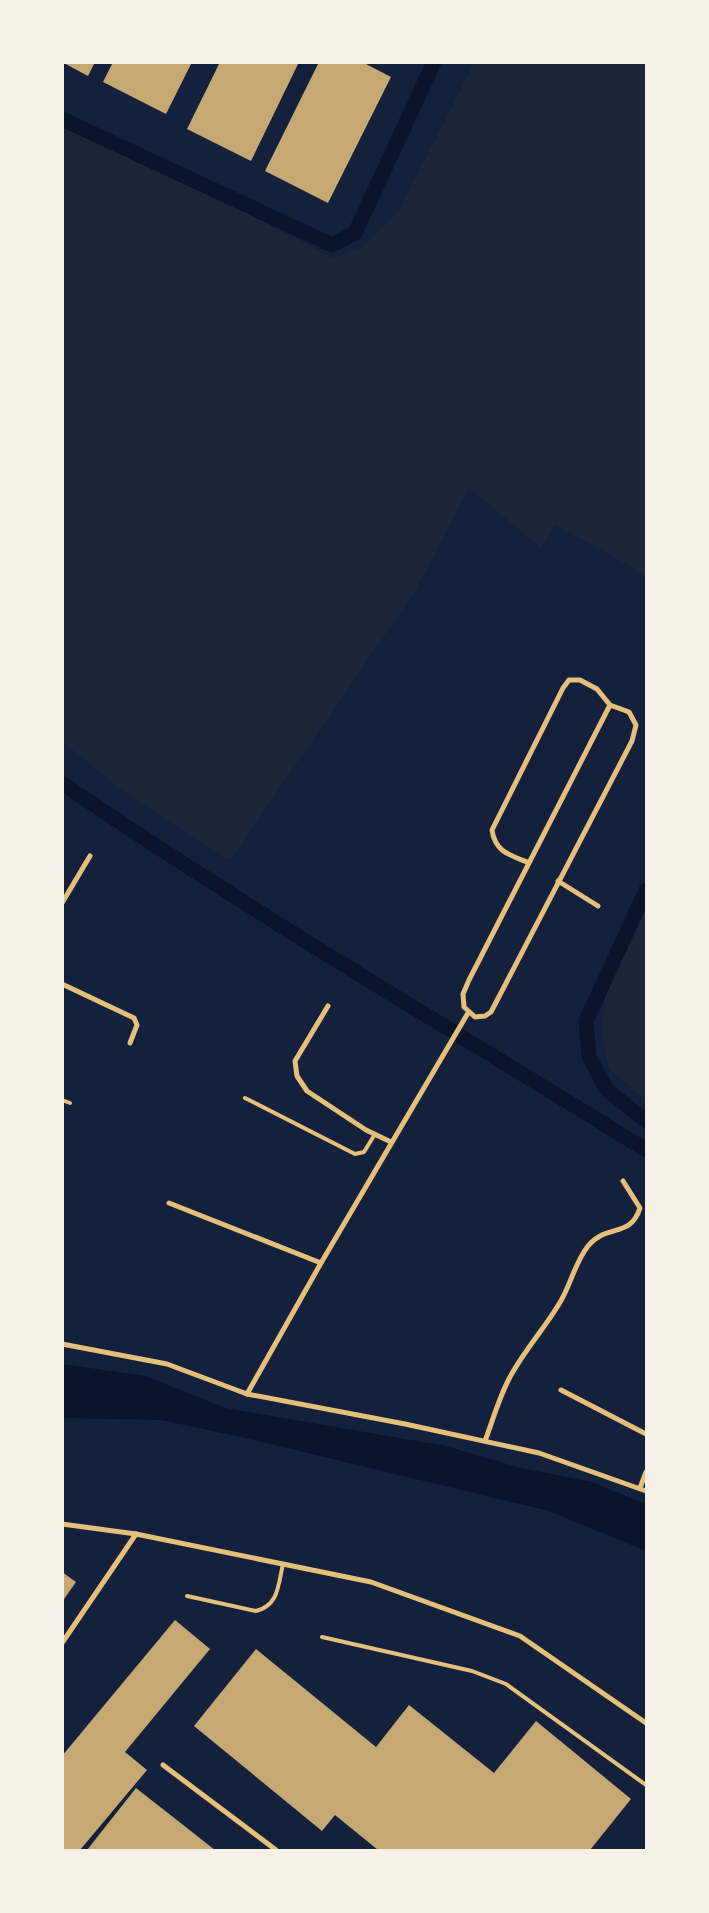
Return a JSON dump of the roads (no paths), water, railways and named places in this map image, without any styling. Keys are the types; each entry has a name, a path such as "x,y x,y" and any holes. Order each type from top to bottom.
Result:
{"street":[{"path":"529,863 498,847 493,841 492,830 563,688 569,680 580,680 597,689 610,705 629,712 636,725 632,741 491,1012 484,1016 475,1017 468,1013 464,1007 464,994 469,980 529,863 610,705"},
{"path":"62,903 90,856"},
{"path":"558,880 598,906"},
{"path":"62,984 134,1018 137,1025 130,1044"},
{"path":"328,1006 296,1062 297,1076 307,1091 391,1142"},
{"path":"247,1394 391,1142 468,1013"},
{"path":"485,1441 509,1378 560,1303 572,1271 588,1245 606,1232 632,1225 638,1216 640,1208 623,1181"},
{"path":"169,1203 321,1263"},
{"path":"62,1344 167,1364 247,1394 539,1453 646,1491"},
{"path":"561,1390 646,1434"},
{"path":"640,1488 646,1472"},
{"path":"62,1524 136,1534 371,1582 520,1636 646,1723"},
{"path":"62,1643 136,1534"},
{"path":"164,1765 276,1850"}],"lane":[{"path":"245,1098 355,1154 364,1152 375,1134"},
{"path":"62,1100 70,1103"},
{"path":"187,1596 256,1611 266,1609 273,1603 283,1564"},
{"path":"322,1637 472,1671 506,1684 646,1785"}],"waterway":[{"path":"62,119 332,245 355,233 434,62"},
{"path":"62,783 206,878 352,970 646,1150"},
{"path":"646,890 586,1021 589,1057 607,1090 646,1121"}]}
